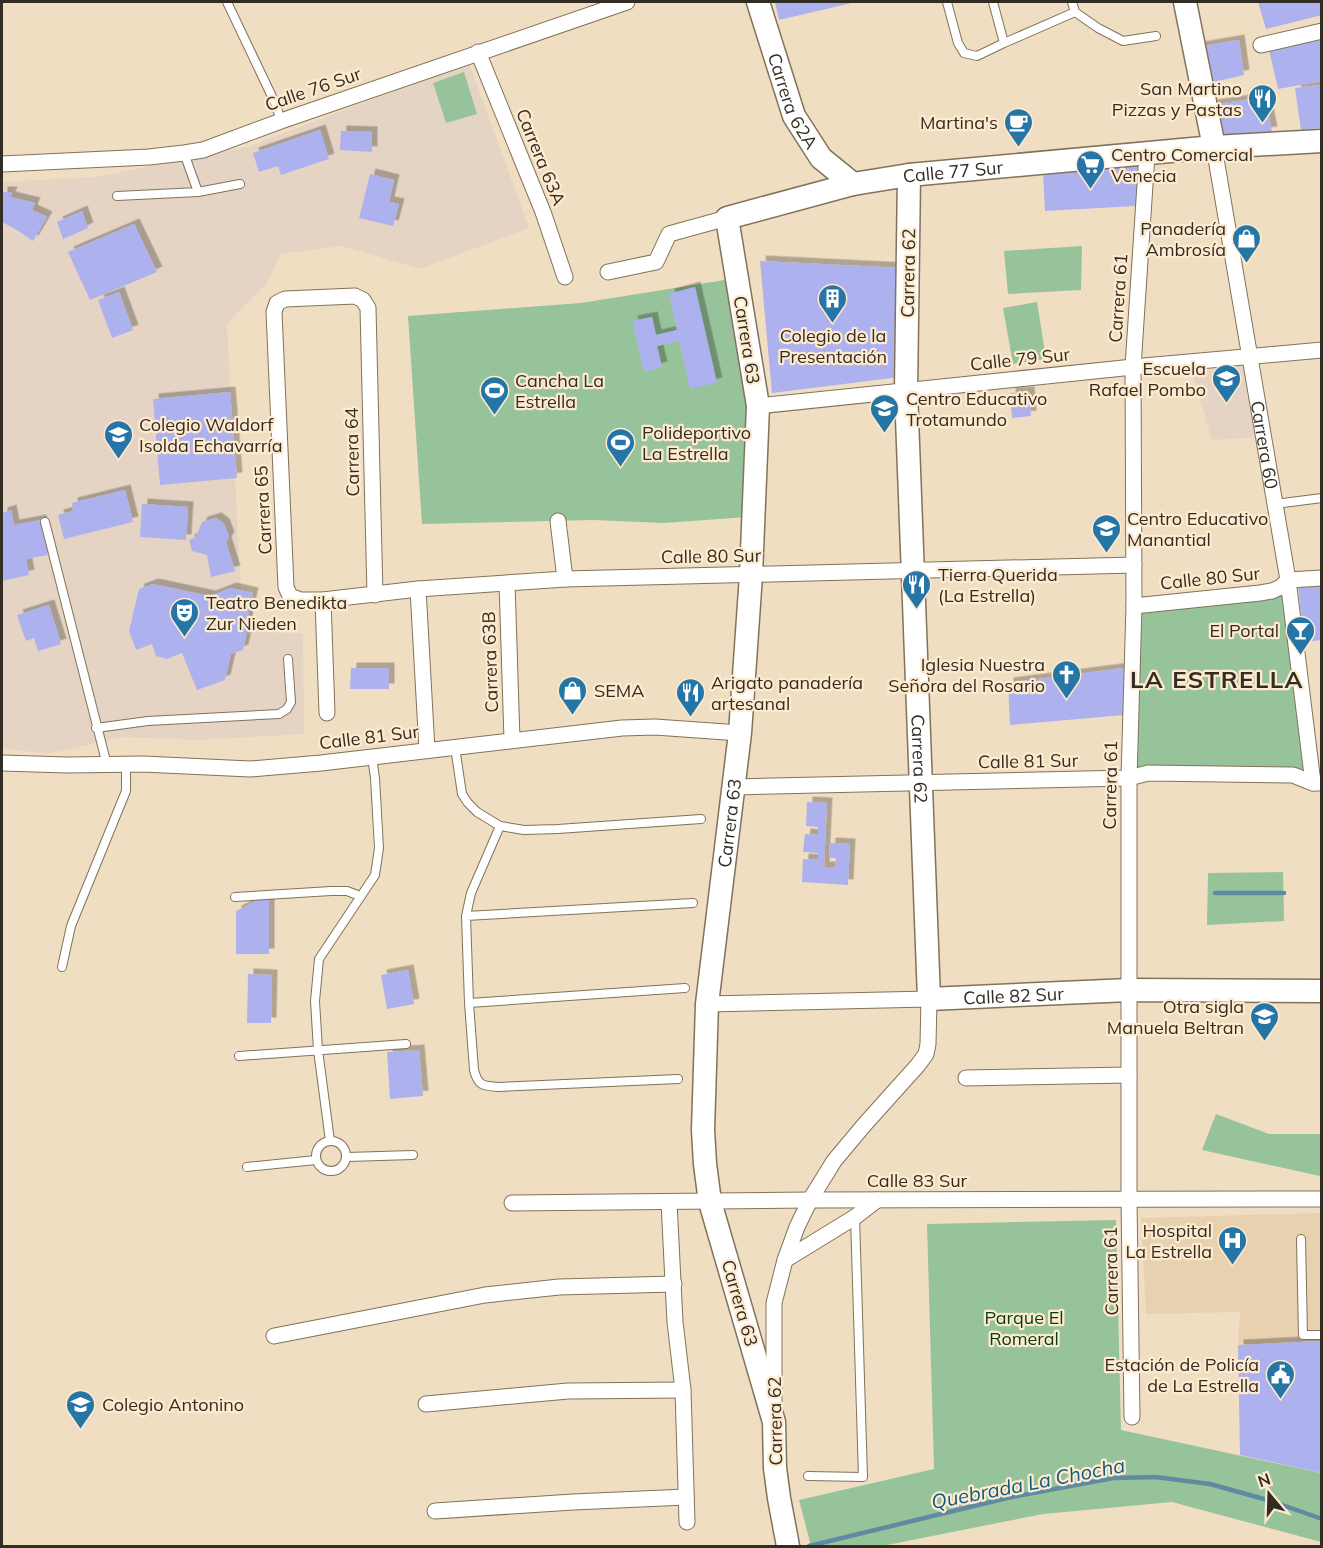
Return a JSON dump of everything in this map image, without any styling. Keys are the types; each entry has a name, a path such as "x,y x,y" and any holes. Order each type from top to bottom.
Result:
{"street":[{"name":"Calle 76 Sur","path":"2,164 149,157 203,150 478,52 627,2"},
{"name":"Carrera 62A","path":"758,2 794,116 821,158 854,184"},
{"name":"Carrera 60","path":"1185,2 1214,147 1251,356 1288,580 1317,783"},
{"path":"1261,45 1322,31"},
{"name":"Carrera 63A","path":"478,52 543,212 565,277"},
{"name":"Calle 77 Sur","path":"608,272 656,262 669,234 854,184 909,175 1214,147 1322,141"},
{"name":"Carrera 61","path":"1132,1417 1129,1199 1129,778 1134,606 1133,367 1148,154"},
{"name":"Carrera 62","path":"788,1546 775,1468 774,1422 774,1303 785,1260 810,1200 834,1161 918,1065 926,1054 928,1044 929,999 906,391 909,175"},
{"name":"Carrera 63","path":"727,218 758,406 751,575 740,733 707,1004 703,1130 710,1202 774,1422"},
{"name":"Carrera 65","path":"290,596 286,587 274,312 277,303 285,299 355,296 363,300 368,308"},
{"name":"Carrera 64","path":"368,308 375,595"},
{"name":"Calle 79 Sur","path":"758,406 1322,350"},
{"path":"558,521 565,579"},
{"name":"Calle 80 Sur","path":"290,596 300,600 322,600 418,589 565,579 1134,566"},
{"name":"Calle 80 Sur","path":"1134,606 1272,591 1281,587 1288,580 1322,578"},
{"name":"Carrera 63B","path":"507,583 512,740"},
{"path":"418,589 427,750"},
{"path":"322,600 327,713"},
{"name":"Calle 81 Sur","path":"2,763 250,769 599,730 655,727 740,733"},
{"name":"Calle 81 Sur","path":"734,787 1129,778 1148,773 1293,775 1317,783"},
{"name":"Calle 82 Sur","path":"707,1004 929,999 1129,990 1322,991"},
{"path":"966,1078 1129,1076"},
{"name":"Calle 83 Sur","path":"512,1203 1322,1199"},
{"path":"785,1260 855,1217 877,1200"},
{"path":"669,1202 675,1322 683,1390 687,1522"},
{"path":"274,1336 485,1295 559,1287 674,1284"},
{"path":"426,1404 568,1391 683,1390"},
{"path":"435,1511 686,1497"}],"lane":[{"path":"227,2 276,105 281,121"},
{"path":"947,2 958,42 964,53 977,56 1075,12"},
{"path":"993,2 1004,43"},
{"path":"1072,2 1075,12 1098,28 1123,41 1156,36"},
{"path":"184,153 198,192"},
{"path":"117,196 198,192 240,184"},
{"path":"1275,504 1322,498"},
{"path":"45,522 107,765"},
{"path":"96,728 148,721 279,714 287,709 291,702 288,659"},
{"path":"455,747 462,794 477,812 500,826 524,830 558,829 701,819"},
{"path":"330,1141 318,1050 315,1001 319,959 375,875 379,848 372,757"},
{"path":"62,967 71,926 126,791 126,765"},
{"path":"500,826 471,893 466,916 469,1003 476,1079 480,1084 486,1086 678,1079"},
{"path":"235,897 331,891 347,891 360,896"},
{"path":"466,916 693,903"},
{"path":"469,1003 685,988"},
{"path":"239,1056 406,1044"},
{"path":"330,1141 342,1145 347,1157 342,1167 332,1172 318,1165 316,1153 319,1147 330,1141"},
{"path":"347,1157 413,1155"},
{"path":"247,1167 316,1160"},
{"path":"808,1476 863,1477 855,1217"},
{"path":"1301,1239 1303,1335 1322,1335"}],"shaded area":[{"name":"Colegio Waldorf Isolda Echavarría","path":"469,63 529,228 420,269 342,246 281,254 267,283 227,324 241,595 243,604 251,604 255,631 303,634 304,734 195,740 123,737 47,754 2,748 2,182 95,177 247,147"},
{"name":"Escuela Rafael Pombo","path":"1246,365 1260,437 1212,440 1192,372"},
{"name":"Hospital La Estrella","path":"1321,1213 1321,1341 1238,1345 1240,1312 1146,1314 1141,1218"}],"green space":[{"path":"464,72 477,114 446,123 433,83"},
{"path":"1082,246 1081,290 1008,294 1004,251"},
{"path":"731,279 747,407 747,517 664,523 593,520 422,524 408,316 581,303"},
{"path":"1037,302 1046,359 1013,364 1003,308"},
{"path":"1281,587 1313,783 1129,778 1134,606"},
{"path":"1283,872 1284,921 1207,925 1208,873"},
{"path":"1216,1114 1269,1134 1321,1134 1320,1176 1202,1150"},
{"name":"Parque El Romeral","path":"1116,1220 1121,1430 1321,1473 1321,1542 1172,1502 1043,1514 882,1546 811,1546 799,1500 934,1469 927,1224"}],"building":[{"path":"775,2 856,2 779,20"},
{"path":"1258,2 1322,2 1322,15 1266,29"},
{"path":"1322,38 1322,81 1278,89 1269,50"},
{"path":"1239,40 1244,75 1206,84 1198,47"},
{"path":"1320,85 1322,128 1301,130 1295,88"},
{"path":"1265,97 1272,132 1219,138 1212,105"},
{"path":"320,130 329,159 281,175 278,166 259,172 253,153"},
{"path":"341,131 372,132 372,152 340,150"},
{"name":"Centro Comercial Venecia","path":"1138,167 1136,206 1045,211 1043,174"},
{"path":"370,174 394,180 389,202 399,204 393,226 359,218"},
{"path":"2,192 12,192 10,197 35,203 32,210 47,217 33,241 2,222"},
{"path":"82,211 88,228 63,239 57,222"},
{"path":"134,224 157,272 90,300 68,252"},
{"name":"Colegio de la Presentación","path":"760,261 902,268 900,377 772,393"},
{"path":"695,287 717,383 690,389 679,341 657,346 662,367 644,372 632,321 652,317 656,335 677,330 669,294"},
{"path":"119,292 133,330 112,338 98,300"},
{"path":"230,392 237,478 160,485 153,399"},
{"path":"1029,392 1031,416 1012,418 1010,393"},
{"path":"125,490 133,522 64,539 58,515 73,511 72,503"},
{"path":"142,504 188,507 186,540 140,537"},
{"path":"11,510 14,525 41,520 48,555 26,559 29,575 2,581 2,513"},
{"path":"216,518 224,524 229,537 226,542 235,571 211,577 207,555 192,551 189,540 196,537 202,522"},
{"path":"153,584 210,596 231,588 253,593 243,650 231,654 225,680 197,690 182,653 167,659 156,656 152,644 136,650 129,631 139,589"},
{"path":"1322,586 1322,640 1304,642 1298,587"},
{"path":"49,605 61,644 38,651 34,638 26,641 17,615"},
{"path":"351,668 389,668 389,689 350,689"},
{"name":"Iglesia Nuestra Señora del Rosario","path":"1124,668 1124,715 1010,725 1008,683"},
{"path":"807,802 827,803 824,867 835,867 836,858 829,858 830,843 850,844 848,885 802,882 803,859 818,860 818,853 803,852 805,834 818,835 818,827 806,826"},
{"path":"269,895 269,954 236,954 236,911"},
{"path":"408,970 414,1004 387,1009 381,975"},
{"path":"248,974 272,975 271,1023 247,1023"},
{"path":"419,1050 423,1096 390,1099 387,1052"},
{"name":"Estación de Policía de La Estrella","path":"1322,1341 1322,1473 1240,1455 1238,1345"}],"waterway":[{"path":"1215,893 1284,893"},
{"name":"Quebrada La Chocha","path":"809,1546 1007,1498 1113,1478 1156,1477 1210,1484 1271,1501 1322,1519"}],"place":[{"name":"San Martino Pizzas y Pastas","path":"1263,124"},
{"name":"Martina's","path":"1019,148"},
{"name":"Centro Comercial Venecia","path":"1090,190"},
{"name":"Panadería Ambrosía","path":"1247,264"},
{"name":"Colegio de la Presentación","path":"833,324"},
{"name":"Escuela Rafael Pombo","path":"1227,404"},
{"name":"Cancha La Estrella","path":"494,416"},
{"name":"Centro Educativo Trotamundo","path":"885,434"},
{"name":"Colegio Waldorf Isolda Echavarría","path":"118,460"},
{"name":"Polideportivo La Estrella","path":"621,468"},
{"name":"Centro Educativo Manantial","path":"1106,554"},
{"name":"Tierra Querida (La Estrella)","path":"917,610"},
{"name":"Teatro Benedikta Zur Nieden","path":"185,638"},
{"name":"El Portal","path":"1300,656"},
{"name":"Iglesia Nuestra Señora del Rosario","path":"1066,700"},
{"name":"SEMA","path":"573,716"},
{"name":"Arigato panadería artesanal","path":"690,718"},
{"name":"Otra sigla Manuela Beltran","path":"1265,1042"},
{"name":"Hospital La Estrella","path":"1233,1266"},
{"name":"Estación de Policía de La Estrella","path":"1280,1400"},
{"name":"Colegio Antonino","path":"81,1430"}],"district":[{"name":"LA ESTRELLA","path":"1217,679"}]}
